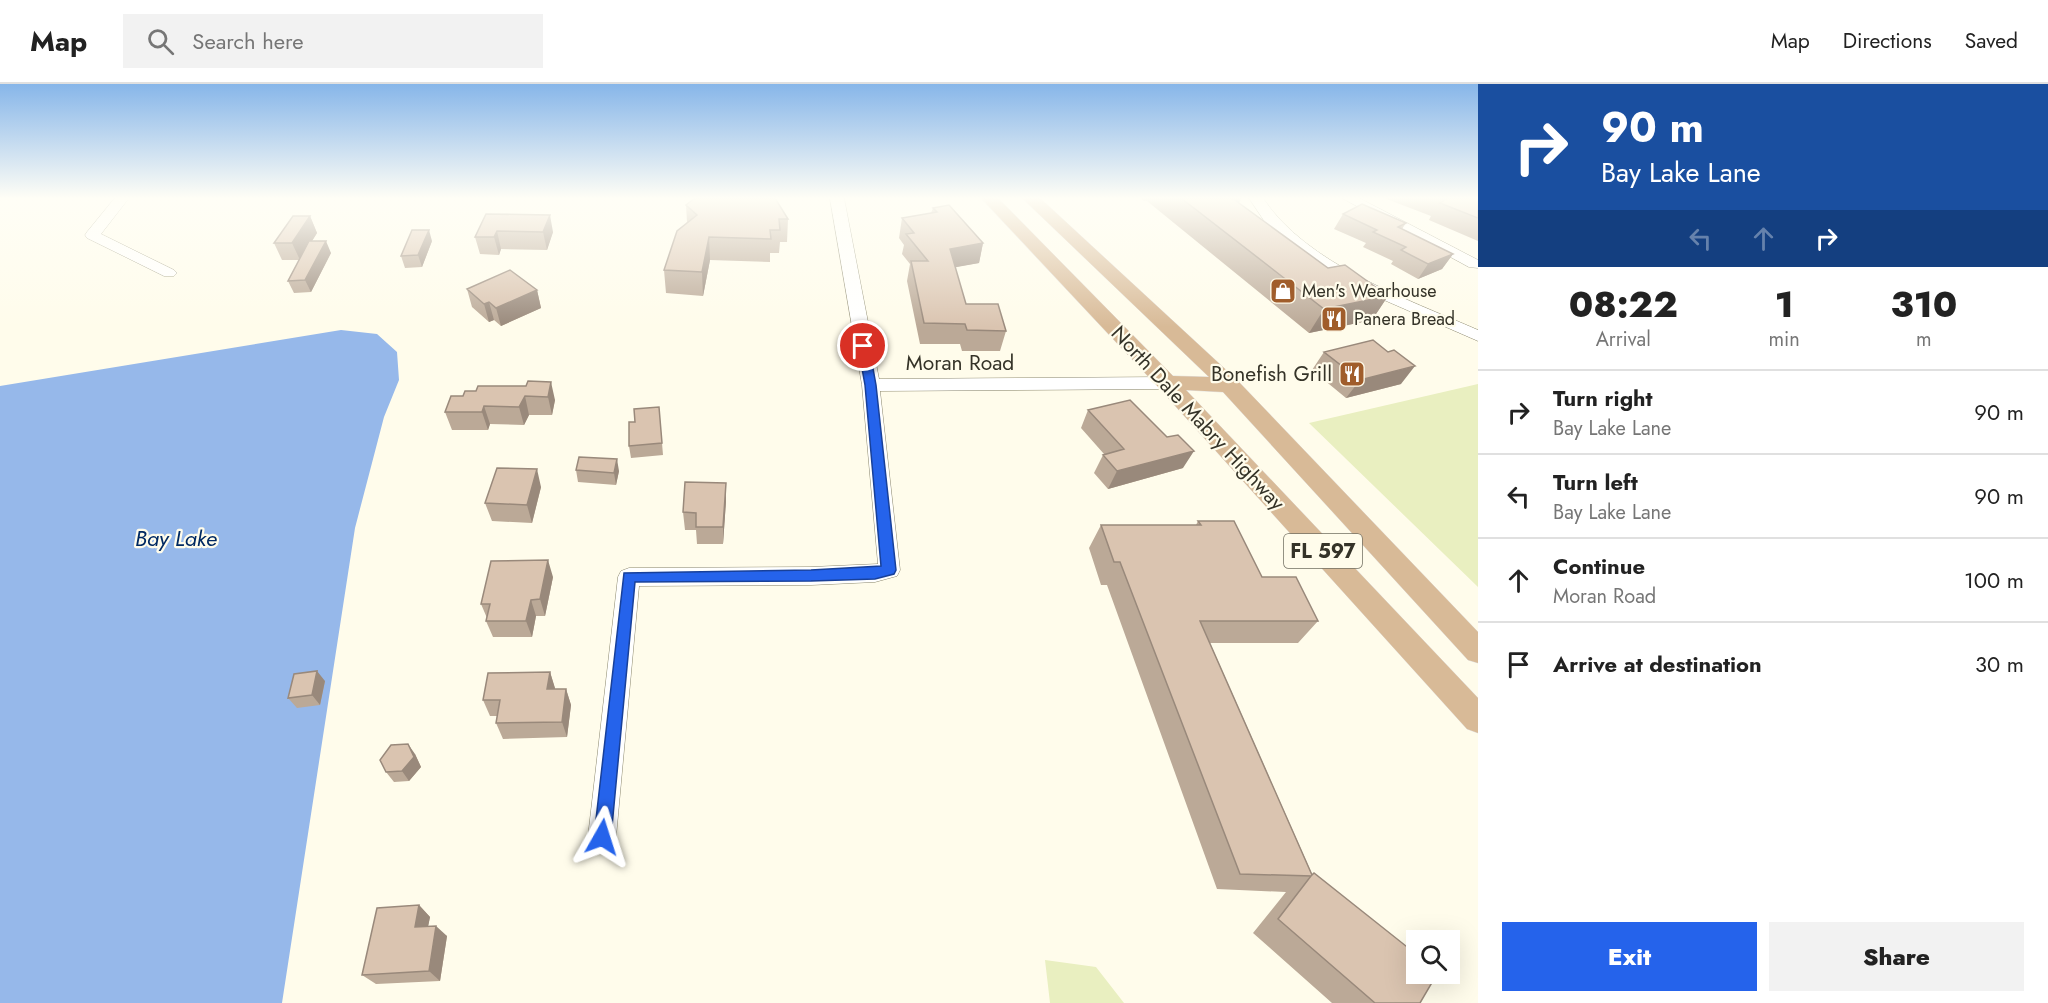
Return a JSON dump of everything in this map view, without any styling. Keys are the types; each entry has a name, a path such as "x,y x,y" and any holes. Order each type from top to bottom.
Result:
{"main road":[{"name":"North Dale Mabry Highway","path":"1030,241 1167,383 1478,719"},
{"name":"North Dale Mabry Highway","path":"1076,241 1221,378 1478,651"},
{"path":"1167,383 1221,378"}],"street":[{"path":"104,241 169,273"},
{"path":"602,837 629,577 811,576 875,573 889,570 871,385 845,241"},
{"path":"1296,241 1314,255 1365,284 1478,336"},
{"path":"1436,241 1474,264"},
{"name":"Moran Road","path":"871,385 1167,383"}],"green space":[{"path":"1478,384 1478,587 1309,423"},
{"path":"1045,960 1096,967 1124,1003 1050,1003"}],"water":[{"name":"Bay Lake","path":"341,330 377,334 397,352 399,380 384,417 355,528 282,1003 0,1003 0,386"}],"building":[{"path":"275,241 293,241 292,243 274,243"},
{"path":"309,241 326,241 305,280 288,281"},
{"path":"407,241 424,241 418,255 401,256"},
{"path":"674,241 708,241 702,272 664,270"},
{"path":"912,241 981,241 983,243 950,249 966,304 998,304 1006,331 967,330 965,324 924,323 911,261 928,261"},
{"path":"1236,241 1291,241 1328,268 1345,265 1388,296 1324,309"},
{"path":"1393,241 1426,241 1453,254 1428,264 1401,250 1406,247"},
{"path":"510,270 537,290 496,308 489,302 484,304 467,289"},
{"path":"1373,340 1388,352 1394,350 1415,366 1360,380 1324,352"},
{"path":"528,381 551,382 548,397 525,396 519,407 484,406 482,412 445,412 451,396 463,396 465,391 476,391 478,386 526,386"},
{"path":"1130,400 1167,437 1178,435 1194,451 1117,471 1103,455 1124,449 1088,410"},
{"path":"659,407 662,443 629,446 629,422 635,422 634,409"},
{"path":"579,457 617,459 614,473 576,470"},
{"path":"497,468 537,469 527,505 485,503"},
{"path":"685,482 726,483 723,527 696,527 696,513 683,512"},
{"path":"1198,521 1234,521 1262,577 1296,577 1318,621 1200,621 1312,875 1314,873 1406,946 1406,984 1431,984 1420,1003 1375,1003 1278,919 1311,876 1240,874 1120,562 1114,562 1101,525 1201,525"},
{"path":"548,560 540,599 531,600 526,621 486,621 490,604 481,604 491,561"},
{"path":"317,671 312,695 288,698 294,674"},
{"path":"550,672 547,689 566,689 562,722 496,723 500,700 483,700 488,673"},
{"path":"408,744 414,757 402,771 386,772 380,760 391,745"},
{"path":"419,905 415,927 436,926 429,971 362,975 377,908"}],"place":[{"name":"Men's Wearhouse","path":"1283,291"},
{"name":"Panera Bread","path":"1334,319"},
{"name":"Bonefish Grill","path":"1352,374"}],"route":[{"path":"602,837 629,577 811,576 875,573 889,570 871,385 863,346"}]}
